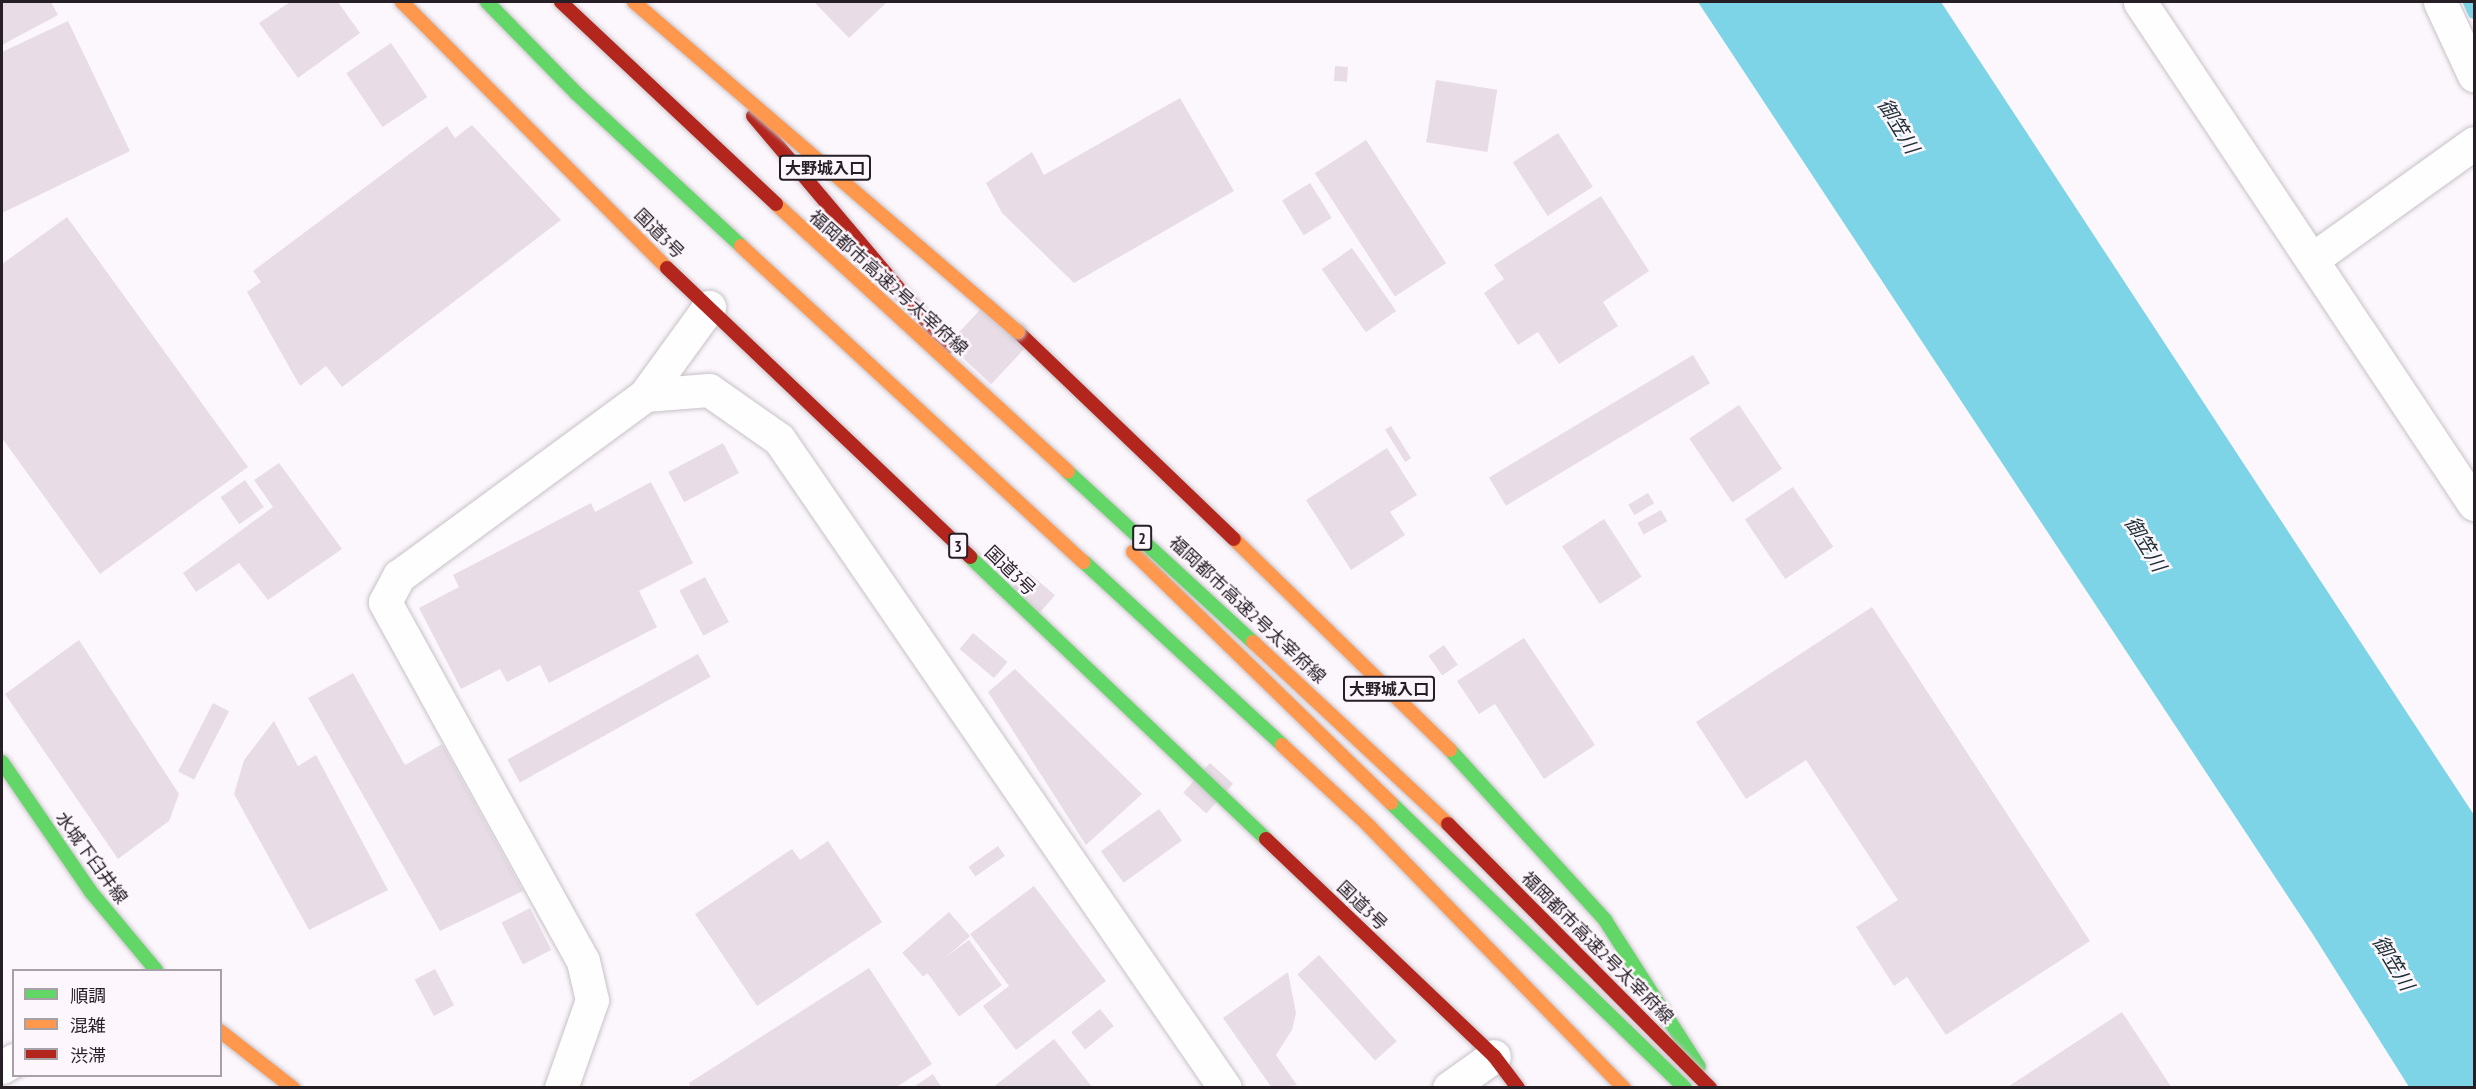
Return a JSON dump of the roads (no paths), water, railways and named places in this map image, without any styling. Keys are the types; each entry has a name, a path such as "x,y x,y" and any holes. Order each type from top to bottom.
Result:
{"main road":[{"name":"国道3号","path":"402,2 709,307 1494,1056 1518,1088"},
{"path":"487,2 576,93 1368,825 1624,1088"},
{"name":"福岡都市高速2号太宰府線","path":"561,2 616,58 1406,782 1711,1088"},
{"name":"大野城入口","path":"634,2 1018,332 1430,728 1605,920 1711,1088"},
{"path":"658,2 1069,489 1685,1088"},
{"name":"水城下臼井線","path":"2,762 91,892 155,969"},
{"path":"222,1033 293,1088"}],"street":[{"path":"2140,2 2314,258 2475,504"},
{"path":"2439,2 2475,75"},
{"path":"2314,258 2475,143"},
{"path":"561,1088 592,1000 582,961 385,602 399,576 645,395 709,307"},
{"path":"645,395 709,390 779,439 1225,1088"},
{"path":"1449,1088 1494,1056"}],"water":[{"name":"御笠川","path":"1698,2 1941,2 2474,815 2474,1087 2409,1087 2314,936"}],"waterway":[{"path":"2469,2 2474,13"}]}
